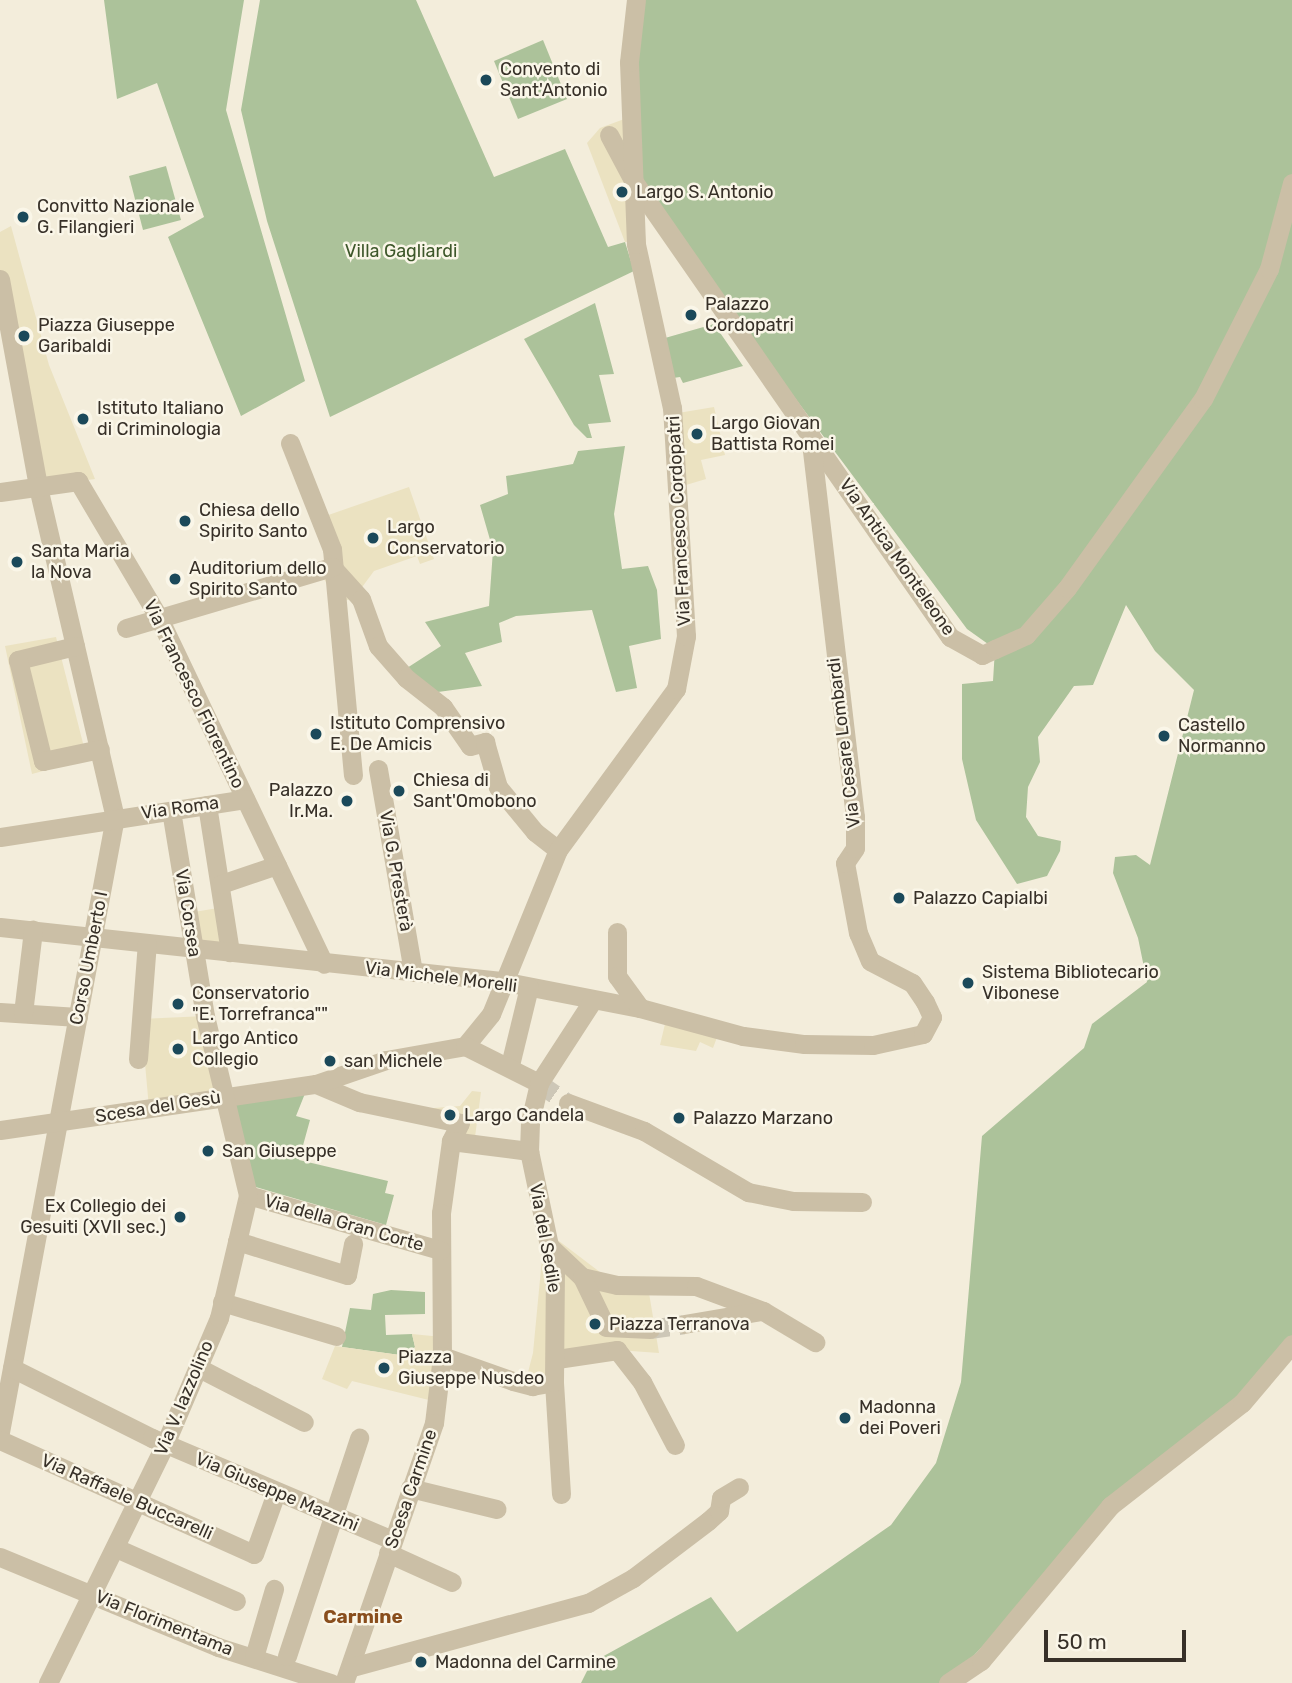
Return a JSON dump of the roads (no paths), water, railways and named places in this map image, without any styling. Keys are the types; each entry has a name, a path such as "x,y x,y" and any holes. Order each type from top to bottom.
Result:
{"street":[{"name":"Via Francesco Cordopatri","path":"501,981 558,850 676,689 686,636 672,408 636,244 629,62 636,0"},
{"name":"Via Antica Monteleone","path":"609,135 634,182 950,636 982,655 1026,635 1067,588 1203,399 1269,269 1292,183"},
{"name":"Corso Umberto I","path":"0,279 6,344 115,817 60,1122 9,1358 0,1432"},
{"name":"Via Cesare Lombardi","path":"810,433 855,817 855,848 845,863 858,933 870,961 912,983 932,1017"},
{"path":"290,443 332,550 353,775"},
{"name":"Via Francesco Fiorentino","path":"38,486 78,481 159,618 324,964"},
{"path":"0,492 38,486"},
{"path":"126,628 332,567"},
{"path":"332,567 361,599 378,646 407,678 443,707 478,744 498,787 535,832 558,850"},
{"path":"75,646 18,660 43,761 100,749"},
{"name":"Via G. Presterà","path":"378,769 413,972"},
{"name":"Via Roma","path":"0,837 115,817 245,799"},
{"path":"206,805 230,952"},
{"name":"Via Corsea","path":"171,811 193,948 223,1097"},
{"path":"221,884 277,865"},
{"name":"Via Michele Morelli","path":"0,927 501,981 640,1008 743,1036 804,1044 902,1040 923,1034 932,1017"},
{"path":"23,1013 33,930"},
{"path":"617,932 617,976 640,1008"},
{"path":"138,1059 147,943"},
{"path":"501,981 491,1014 465,1046 510,1065 539,1083"},
{"path":"510,1065 529,988"},
{"name":"Via del Sedile","path":"561,1494 554,1382 557,1359 555,1274 529,1151 539,1083 593,1000"},
{"path":"0,1012 78,1017"},
{"name":"Scesa del Gesù","path":"0,1130 316,1084 386,1060 465,1046"},
{"name":"Scesa Carmine","path":"316,1084 359,1102 460,1123 451,1141 441,1213 442,1356 434,1423 348,1675"},
{"name":"Via V. Iazzolino","path":"48,1683 165,1444 222,1302 248,1195 223,1097"},
{"path":"568,1102 644,1131 748,1192 793,1201 862,1202"},
{"path":"451,1141 529,1151"},
{"name":"Via della Gran Corte","path":"248,1195 440,1250"},
{"path":"237,1241 347,1275 353,1244"},
{"path":"548,1245 582,1277 606,1327 650,1329"},
{"path":"582,1277 617,1285 696,1286 763,1311 815,1342"},
{"path":"222,1302 335,1336"},
{"path":"684,1324 763,1311"},
{"path":"948,1683 981,1661 1045,1579 1110,1506 1242,1403 1292,1344"},
{"path":"557,1359 617,1350 642,1382 674,1445"},
{"path":"442,1356 513,1381 532,1385 554,1382"},
{"name":"Via Giuseppe Mazzini","path":"9,1358 165,1444 332,1516 452,1582"},
{"path":"197,1367 304,1422"},
{"path":"287,1656 359,1438"},
{"name":"Via Raffaele Buccarelli","path":"0,1440 254,1554 276,1493"},
{"path":"348,1675 588,1603 633,1578 719,1511 721,1498 739,1487"},
{"path":"410,1489 497,1509"},
{"path":"116,1548 236,1601"},
{"name":"Via Florimentama","path":"0,1556 254,1657 331,1683"},
{"path":"254,1657 274,1589"}],"tunnel":[{"path":"539,1083 568,1103"},
{"path":"650,1329 684,1324"}],"place":[{"name":"Convento di Sant'Antonio","path":"486,80"},
{"name":"Largo S. Antonio","path":"622,192"},
{"name":"Convitto Nazionale G. Filangieri","path":"23,217"},
{"name":"Palazzo Cordopatri","path":"691,315"},
{"name":"Piazza Giuseppe Garibaldi","path":"24,336"},
{"name":"Istituto Italiano di Criminologia","path":"83,419"},
{"name":"Largo Giovan Battista Romei","path":"697,434"},
{"name":"Chiesa dello Spirito Santo","path":"185,521"},
{"name":"Largo Conservatorio","path":"373,538"},
{"name":"Santa Maria la Nova","path":"17,562"},
{"name":"Auditorium dello Spirito Santo","path":"175,579"},
{"name":"Istituto Comprensivo E. De Amicis","path":"316,734"},
{"name":"Castello Normanno","path":"1164,736"},
{"name":"Chiesa di Sant'Omobono","path":"399,791"},
{"name":"Palazzo Ir.Ma.","path":"347,801"},
{"name":"Palazzo Capialbi","path":"899,898"},
{"name":"Sistema Bibliotecario Vibonese","path":"968,983"},
{"name":"Conservatorio \"E. Torrefranca\"\"","path":"178,1004"},
{"name":"Largo Antico Collegio","path":"178,1049"},
{"name":"san Michele","path":"330,1061"},
{"name":"Largo Candela","path":"450,1115"},
{"name":"Palazzo Marzano","path":"679,1118"},
{"name":"San Giuseppe","path":"208,1151"},
{"name":"Ex Collegio dei Gesuiti (XVII sec.)","path":"180,1217"},
{"name":"Piazza Terranova","path":"595,1324"},
{"name":"Piazza Giuseppe Nusdeo","path":"384,1368"},
{"name":"Madonna dei Poveri","path":"845,1418"},
{"name":"Madonna del Carmine","path":"421,1662"}],"district":[{"name":"Carmine","path":"363,1617"}],"park label":[{"name":"Villa Gagliardi","path":"401,251"}]}
